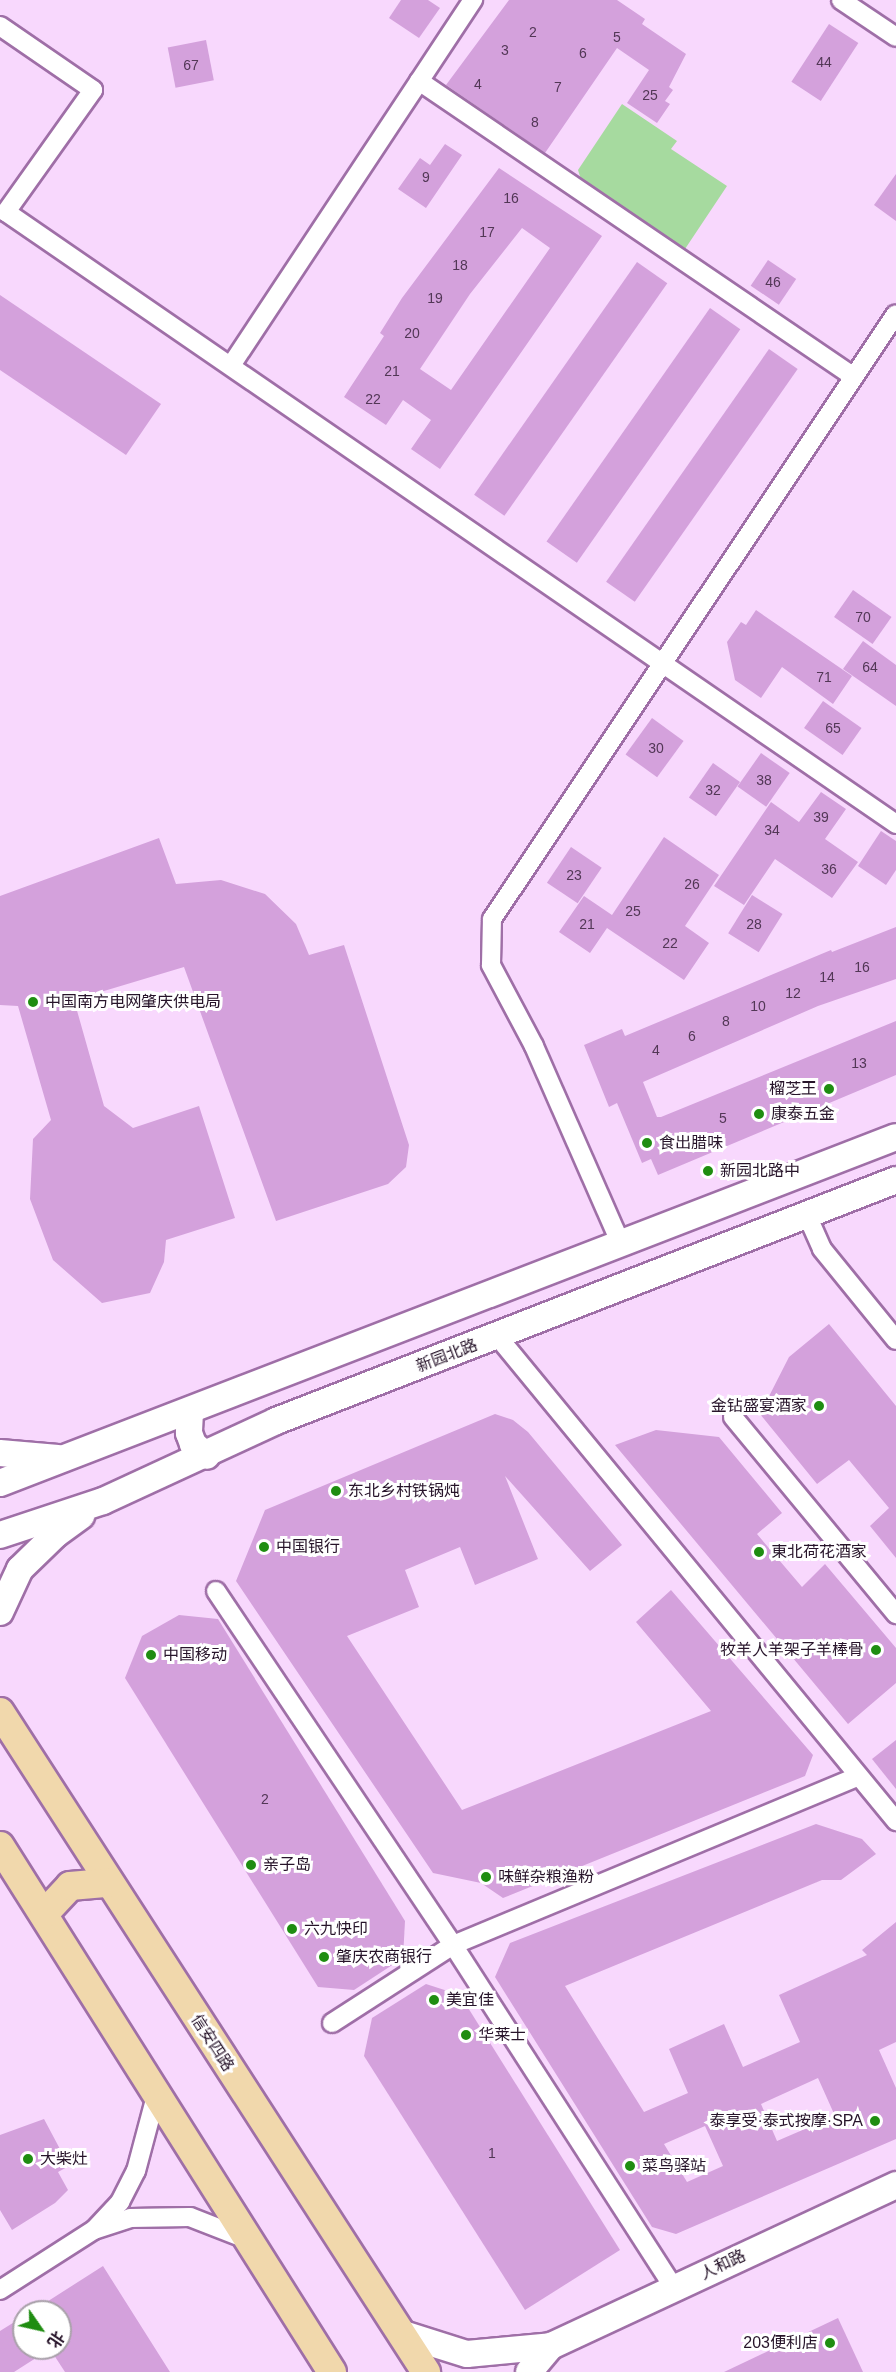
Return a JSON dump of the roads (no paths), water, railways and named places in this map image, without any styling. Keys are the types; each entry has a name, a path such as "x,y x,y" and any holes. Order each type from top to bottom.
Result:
{"main road":[{"path":"0,1483 190,1412 620,1242 896,1137"},
{"name":"新园北路","path":"0,1535 104,1501 207,1456 276,1421 896,1180"},
{"path":"190,1412 189,1433 193,1444 207,1456"},
{"path":"0,1453 64,1458"},
{"path":"0,1612 26,1563 56,1534 104,1501"},
{"name":"信安四路","path":"0,1712 108,1883 426,2372"},
{"path":"0,1846 332,2372"},
{"path":"45,1914 70,1886 108,1883"},
{"name":"人和路","path":"551,2346 896,2185"},
{"path":"403,2334 467,2354 551,2346"},
{"path":"529,2372 551,2346"}],"street":[{"path":"232,364 473,0"},
{"path":"841,0 896,37"},
{"path":"0,26 93,90 6,212 232,364 896,824"},
{"path":"419,81 854,376"},
{"path":"620,1242 534,1046 491,965 492,919 896,314"},
{"path":"807,1215 822,1249 896,1340"},
{"path":"498,1336 896,1821"},
{"path":"733,1418 896,1614"},
{"path":"216,1591 453,1945 674,2288"},
{"path":"332,2023 453,1945 858,1776"},
{"path":"94,2230 120,2202 136,2171 157,2092"},
{"path":"0,2290 94,2230 130,2218 162,2215 200,2220 246,2239"}],"place":[{"name":"中国南方电网肇庆供电局","path":"33,1002"},
{"name":"榴芝王","path":"829,1089"},
{"name":"康泰五金","path":"759,1114"},
{"name":"食出腊味","path":"647,1143"},
{"name":"新园北路中","path":"708,1171"},
{"name":"金钻盛宴酒家","path":"819,1406"},
{"name":"东北乡村铁锅炖","path":"336,1491"},
{"name":"中国银行","path":"264,1547"},
{"name":"東北荷花酒家","path":"759,1552"},
{"name":"牧羊人羊架子羊棒骨","path":"876,1650"},
{"name":"中国移动","path":"151,1655"},
{"name":"亲子岛","path":"251,1865"},
{"name":"味鲜杂粮渔粉","path":"486,1877"},
{"name":"六九快印","path":"292,1929"},
{"name":"肇庆农商银行","path":"324,1957"},
{"name":"美宜佳","path":"434,2000"},
{"name":"华莱士","path":"466,2035"},
{"name":"泰享受·泰式按摩·SPA","path":"875,2121"},
{"name":"大柴灶","path":"28,2159"},
{"name":"菜鸟驿站","path":"630,2166"},
{"name":"203便利店","path":"830,2343"}]}
